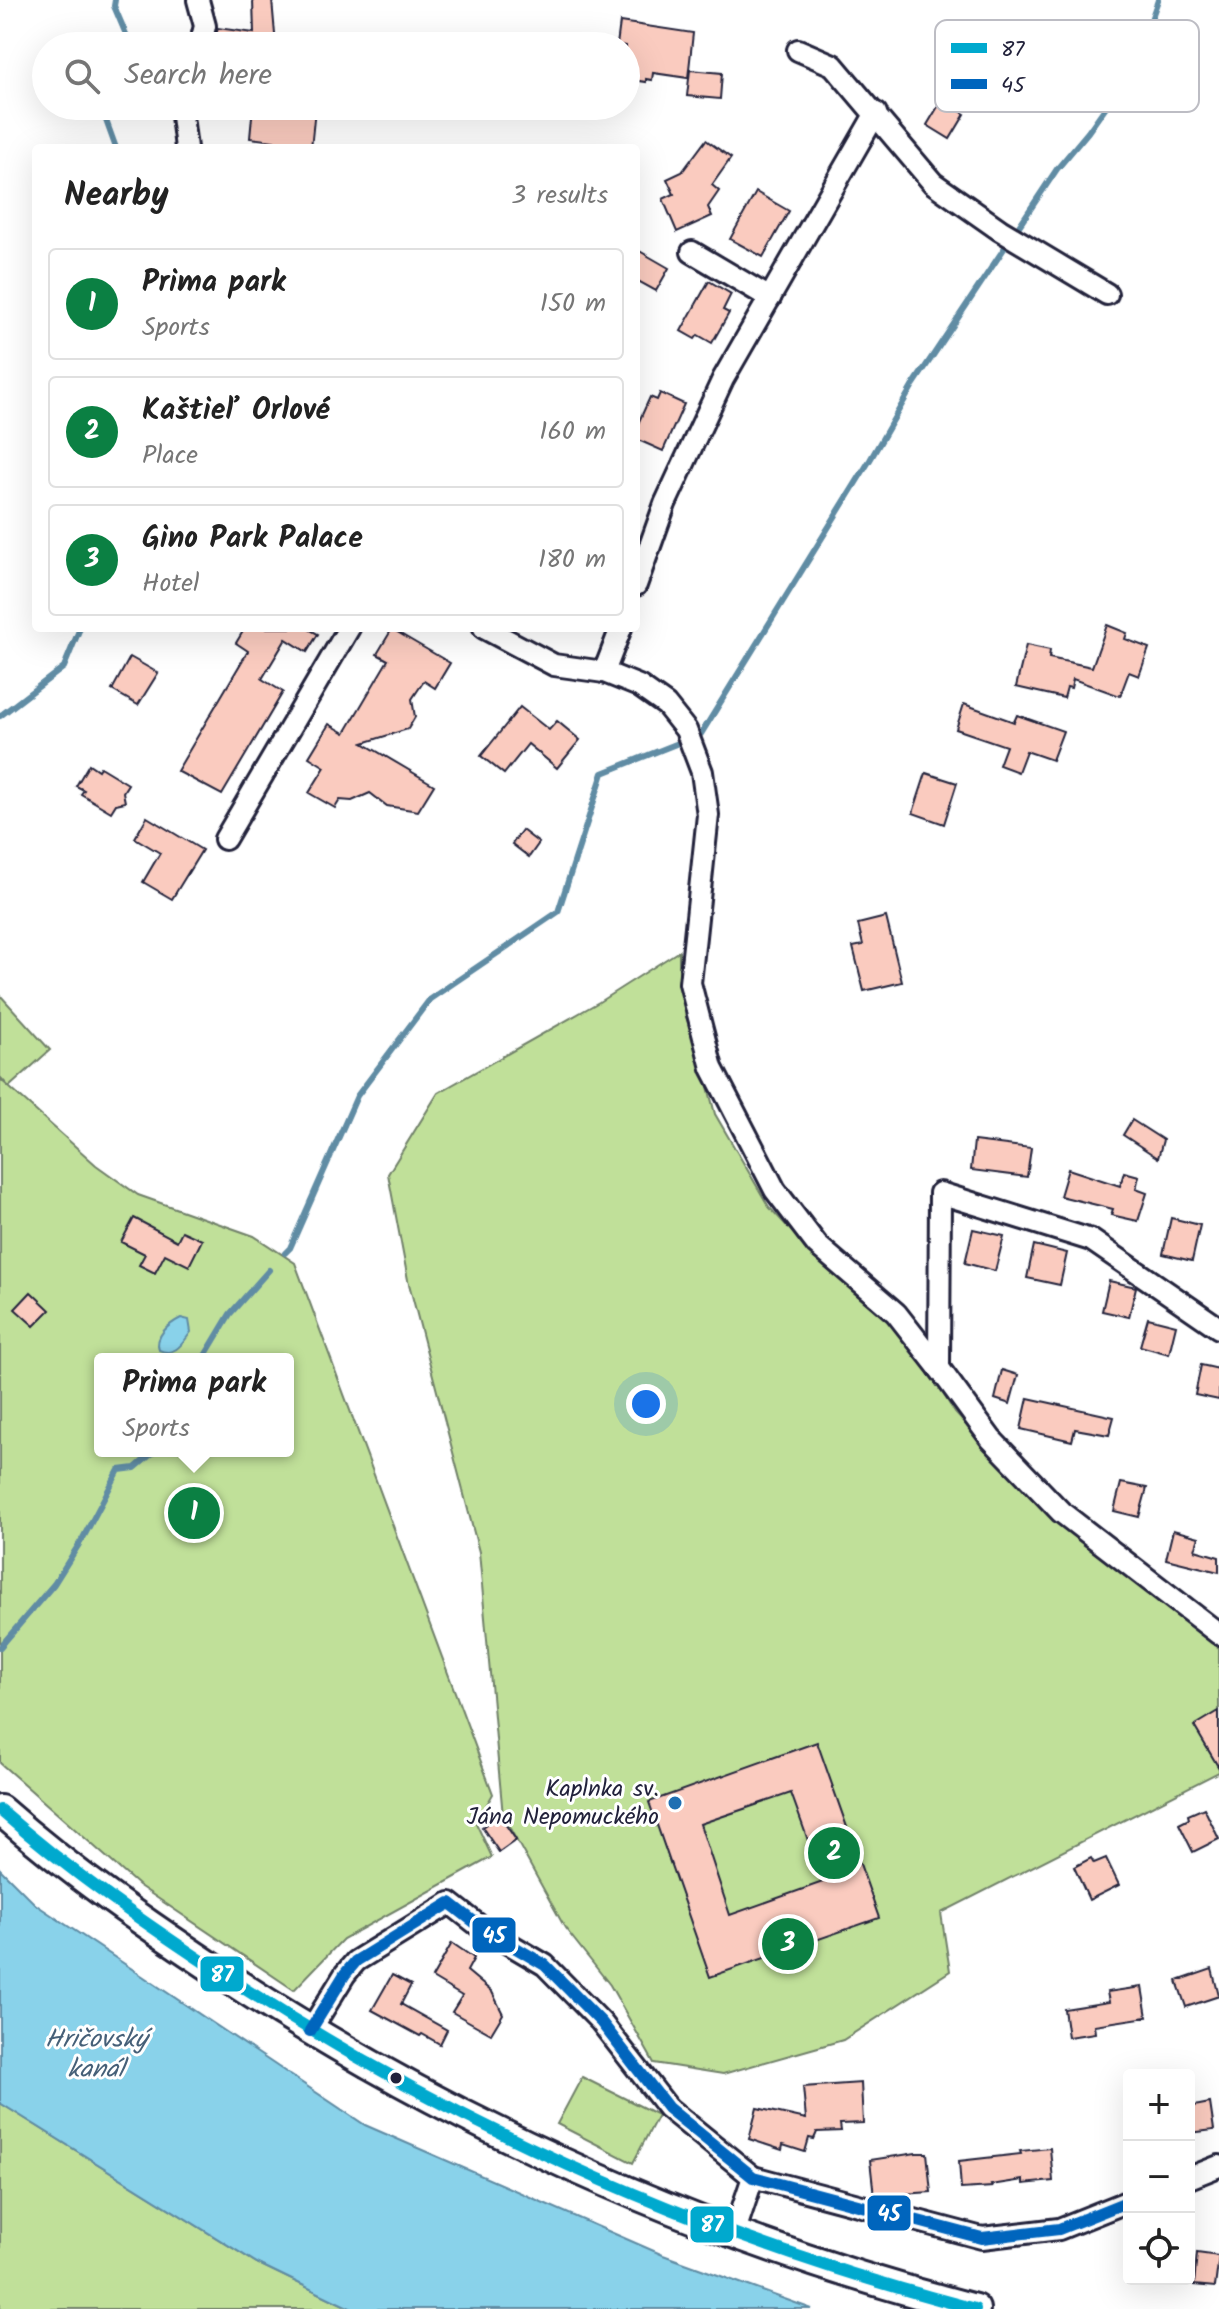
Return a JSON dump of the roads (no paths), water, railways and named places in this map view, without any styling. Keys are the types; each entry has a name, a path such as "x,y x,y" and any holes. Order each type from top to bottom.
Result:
{"main road":[{"path":"0,1810 123,1909 310,2031 495,2132 608,2184 734,2234 899,2289 975,2309"}],"street":[{"path":"198,0 205,26 204,32"},
{"path":"798,50 833,65 933,183 1000,230 1107,294"},
{"path":"640,574 665,504 723,379 876,113"},
{"path":"182,120 186,144"},
{"path":"692,252 770,298"},
{"path":"225,839 347,632"},
{"path":"492,632 554,665 604,672 639,686 666,705 689,738 702,772 708,815 690,983 712,1068 775,1190 817,1245 896,1313 991,1439 1061,1512 1219,1634"},
{"path":"604,672 619,632"},
{"path":"939,1368 940,1193 1091,1240 1219,1328"},
{"path":"310,2031 356,1961 450,1903 482,1928 545,1965 601,2022 668,2108 753,2177 982,2238 1059,2229 1123,2203"},
{"path":"1195,2176 1219,2166"},
{"path":"734,2234 753,2177"}],"water":[{"path":"181,1318 189,1320 191,1332 174,1351 159,1350 161,1335"},
{"name":"Hričovský kanál","path":"0,1869 35,1904 365,2125 663,2255 812,2309 352,2309 257,2263 0,2103"}],"waterway":[{"path":"115,0 114,6 125,32"},
{"path":"1151,20 1158,0"},
{"path":"285,1253 290,1248 357,1096 430,999 558,912 603,773 701,734 912,387 1057,169 1102,112"},
{"path":"106,120 115,144"},
{"path":"0,716 64,667 78,632"},
{"path":"207,1353 230,1314 269,1270"},
{"path":"0,1647 54,1584 83,1538 119,1470 135,1468 148,1457"}],"place":[{"name":"Prima park","path":"194,1513"},
{"name":"Kaplnka sv. Jána Nepomuckého","path":"675,1803"},
{"name":"Kaštieľ Orlové","path":"834,1853"},
{"name":"Gino Park Palace","path":"788,1944"}]}
